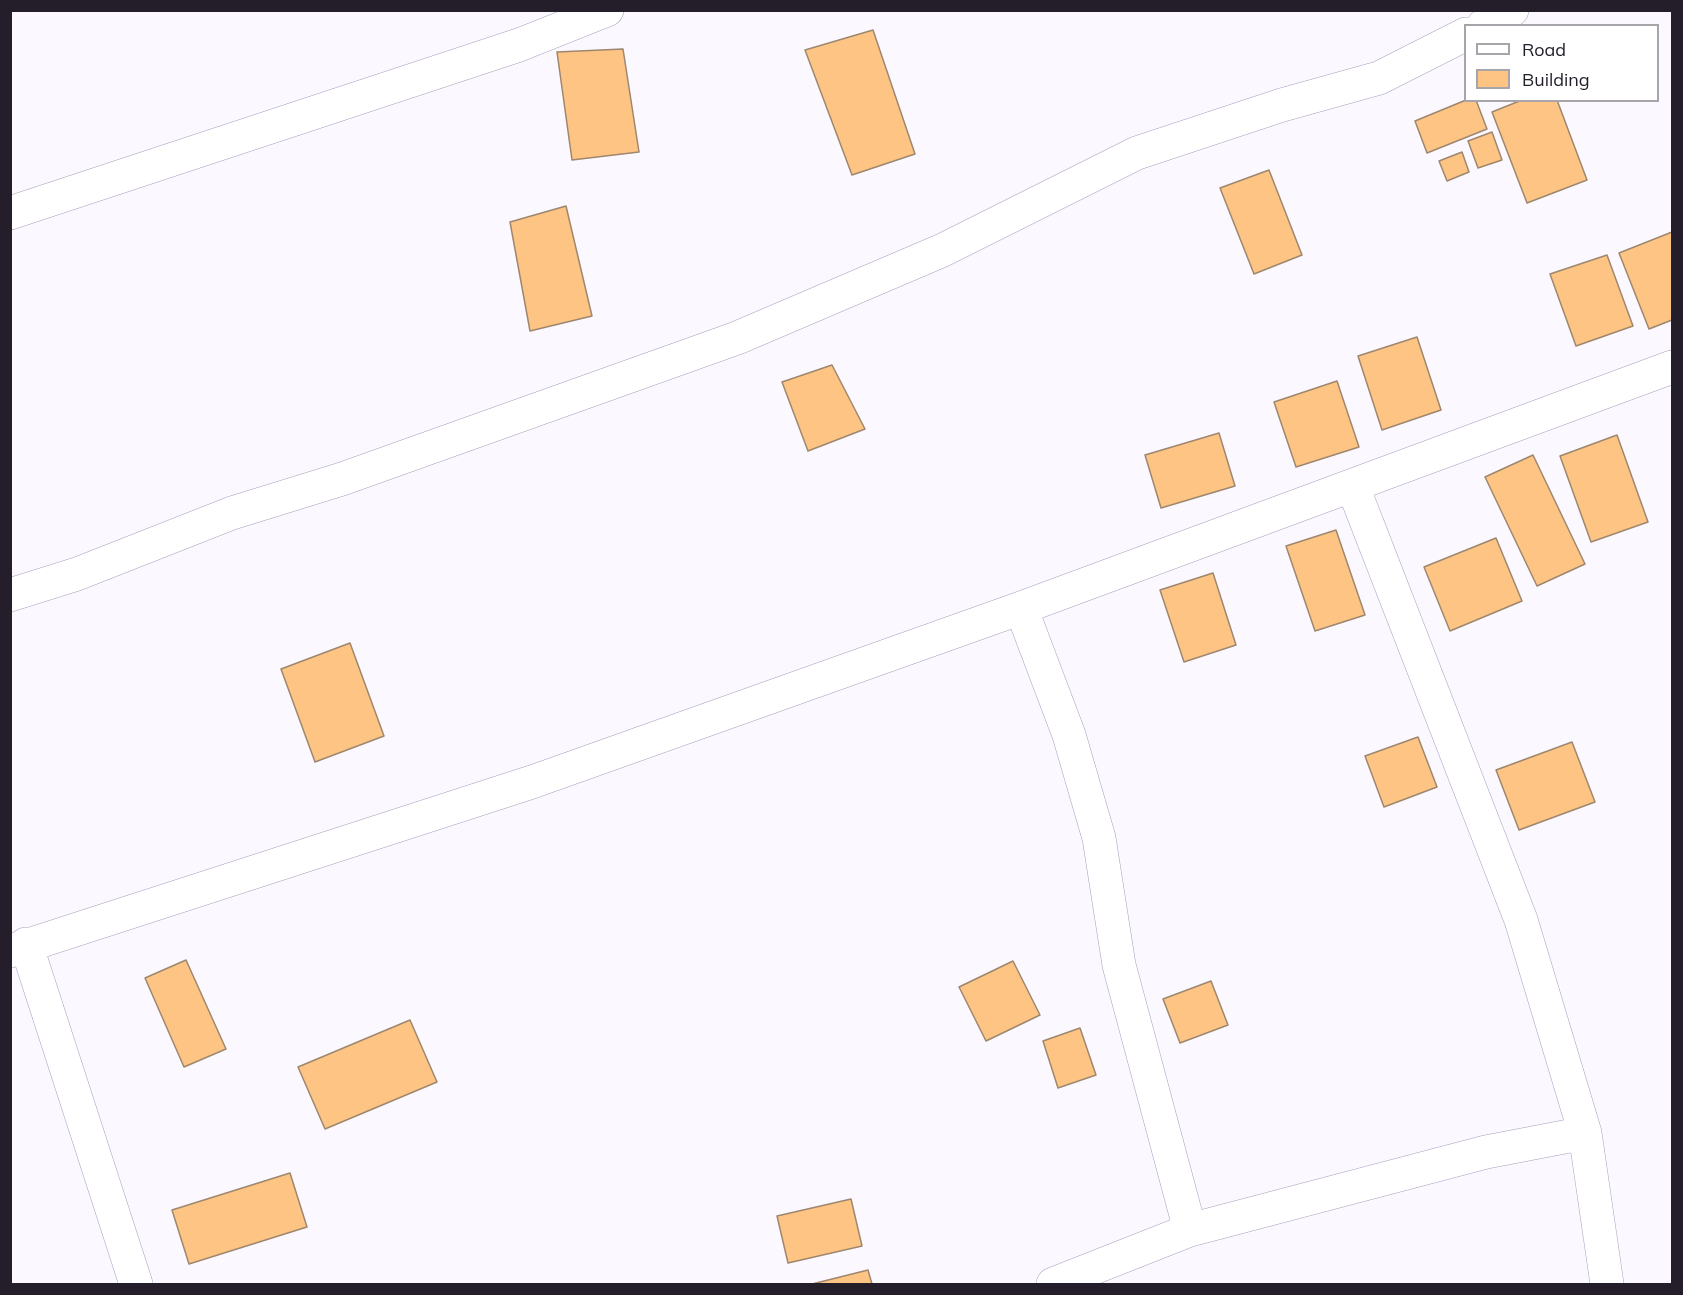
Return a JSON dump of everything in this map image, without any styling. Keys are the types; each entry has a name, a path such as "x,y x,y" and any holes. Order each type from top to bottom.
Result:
{"street":[{"path":"10,213 519,45 607,10"},
{"path":"1487,24 1512,10"},
{"path":"10,596 77,574 232,513 342,479 737,338 943,250 1137,153 1282,105 1378,78 1464,35"},
{"path":"136,1284 18,947 532,782 1021,608 1672,367"},
{"path":"1353,487 1521,920 1585,1133 1607,1284"},
{"path":"1021,608 1069,735 1099,838 1119,965 1190,1230"},
{"path":"1053,1284 1190,1230 1486,1152 1585,1133"}],"building":[{"path":"873,30 915,154 852,175 805,50"},
{"path":"623,49 639,152 572,160 557,52"},
{"path":"1464,101 1477,102 1487,129 1427,153 1415,121"},
{"path":"1517,102 1558,102 1587,180 1527,203 1492,112"},
{"path":"1492,132 1502,160 1478,168 1468,141"},
{"path":"1462,152 1469,172 1447,181 1439,161"},
{"path":"1269,170 1302,255 1254,274 1220,188"},
{"path":"566,206 592,316 530,331 510,222"},
{"path":"1672,232 1672,320 1649,329 1619,253"},
{"path":"1607,255 1633,326 1576,346 1550,274"},
{"path":"1417,337 1441,410 1382,430 1358,356"},
{"path":"832,365 865,429 808,451 782,382"},
{"path":"1337,381 1359,447 1296,467 1274,402"},
{"path":"1219,433 1235,486 1161,508 1145,455"},
{"path":"1617,435 1648,522 1591,542 1560,456"},
{"path":"1533,455 1585,564 1537,586 1485,477"},
{"path":"1336,530 1365,615 1315,631 1286,546"},
{"path":"1496,538 1522,601 1450,631 1424,567"},
{"path":"1213,573 1236,645 1184,662 1160,590"},
{"path":"350,643 384,736 315,762 281,669"},
{"path":"1418,737 1437,787 1384,807 1365,756"},
{"path":"1572,742 1595,802 1519,830 1496,770"},
{"path":"186,960 226,1049 184,1067 145,978"},
{"path":"1013,961 1040,1015 986,1041 959,987"},
{"path":"1211,981 1228,1025 1180,1043 1163,999"},
{"path":"410,1020 437,1082 325,1129 298,1067"},
{"path":"1080,1028 1096,1075 1058,1088 1043,1041"},
{"path":"290,1173 307,1227 189,1264 172,1210"},
{"path":"851,1199 862,1246 788,1263 777,1216"},
{"path":"868,1270 872,1284 812,1284"}]}
